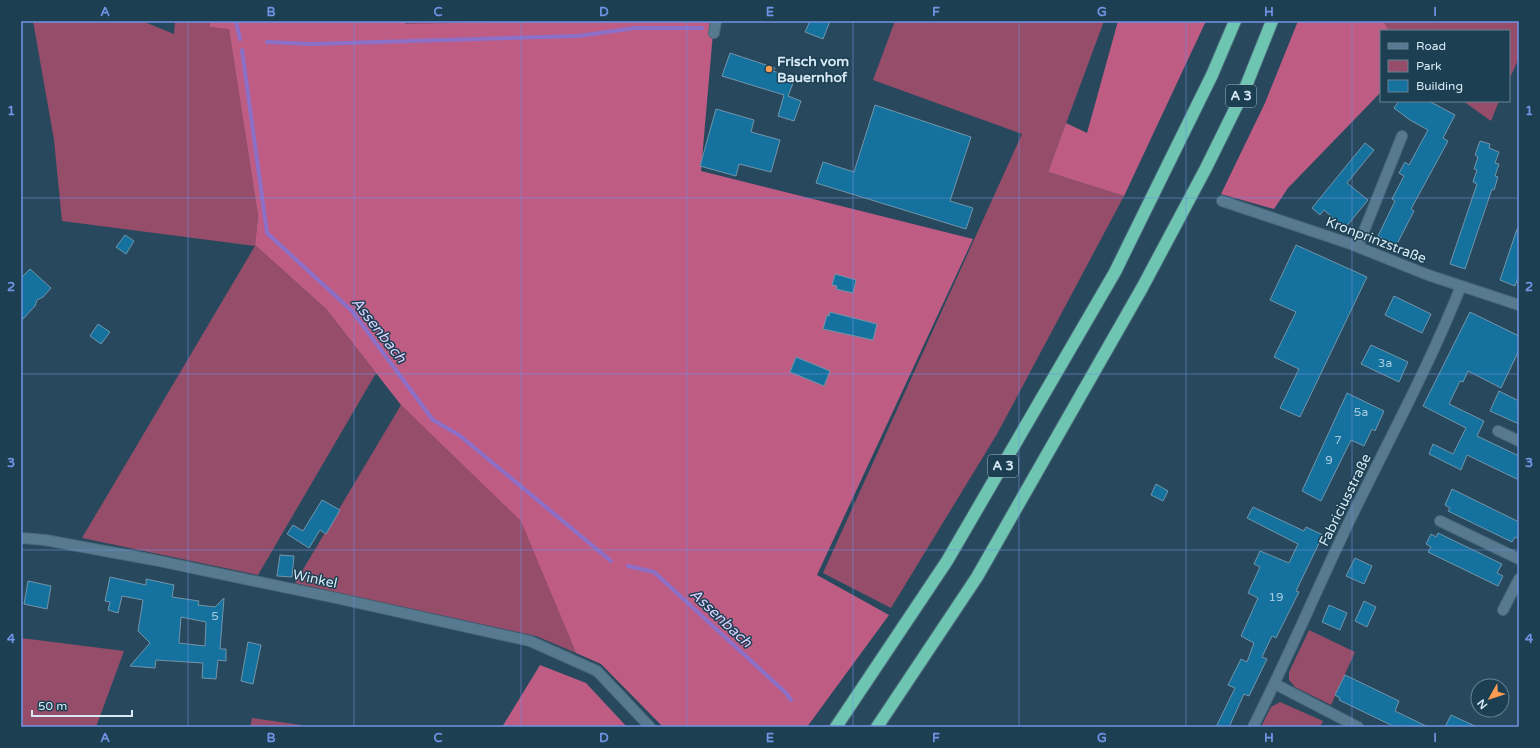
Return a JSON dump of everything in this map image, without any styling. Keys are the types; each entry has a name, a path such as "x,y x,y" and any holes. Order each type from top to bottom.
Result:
{"highway":[{"name":"A 3","path":"836,727 947,560 1115,272 1173,157 1235,21"},
{"name":"A 3","path":"877,727 977,577 1142,288 1185,209 1244,91 1272,21"}],"street":[{"path":"714,34 716,21"},
{"path":"1358,246 1402,136"},
{"name":"Kronprinzstraße","path":"1222,201 1358,246 1398,263 1519,305"},
{"name":"Fabriciusstraße","path":"1253,727 1275,684 1348,524 1410,398 1461,286"},
{"path":"1498,431 1519,441"},
{"path":"1440,521 1519,559"},
{"name":"Winkel","path":"21,538 45,540 154,560 336,598 523,640 597,671 650,727"},
{"path":"1503,610 1519,579"},
{"path":"1275,684 1358,727"}],"green space":[{"path":"33,21 142,21 174,34 175,21 210,21 210,27 229,28 258,216 255,245 326,309 376,373 258,575 82,538 255,246 62,221 54,140"},
{"path":"408,21 557,21 406,25"},
{"path":"895,21 1104,21 1048,172 1124,196 997,434 891,608 823,573 1022,134 873,80"},
{"path":"1519,21 1519,58 1510,78 1510,30 1388,30 1383,22"},
{"path":"1464,102 1499,102 1491,121"},
{"path":"401,405 521,519 576,653 536,636 295,583"},
{"path":"1309,630 1355,652 1331,705 1295,687 1289,680 1289,672"},
{"path":"21,638 124,651 96,727 21,727"},
{"path":"1280,702 1323,721 1320,727 1261,727 1271,707"},
{"path":"252,718 301,725 300,727 250,727"}],"shaded area":[{"path":"210,21 407,21 406,24 542,21 714,21 701,171 973,239 817,575 889,615 807,727 663,727 601,664 576,653 521,521 401,405 326,309 255,245 258,216 229,29 210,27"},
{"path":"1118,21 1206,21 1124,196 1048,172 1066,123 1087,133"},
{"path":"1298,21 1383,21 1388,30 1380,30 1380,93 1288,188 1274,209 1221,194 1265,103"},
{"path":"540,665 586,683 627,727 502,727"}],"building":[{"path":"810,21 830,21 823,39 805,32"},
{"path":"730,53 775,68 773,71 795,78 788,96 801,101 794,121 778,116 784,95 722,76"},
{"path":"1398,102 1431,102 1455,115 1443,138 1448,141 1411,209 1414,211 1396,246 1378,236 1395,201 1392,199 1404,176 1399,173 1405,162 1409,165 1428,130 1410,120 1394,108"},
{"path":"875,105 971,137 950,201 973,208 966,229 816,183 823,162 854,172"},
{"path":"716,109 754,120 751,132 780,140 771,172 739,164 736,176 700,166"},
{"path":"1480,141 1490,144 1489,148 1499,152 1495,163 1499,164 1495,176 1498,177 1494,190 1492,189 1465,269 1450,264 1477,184 1473,182 1477,170 1474,169 1478,157 1475,155"},
{"path":"1365,143 1374,150 1347,183 1368,200 1345,228 1324,210 1320,215 1312,208"},
{"path":"1517,229 1519,229 1519,275 1515,286 1500,280"},
{"path":"125,235 134,241 126,254 116,247"},
{"path":"1296,245 1367,277 1300,417 1280,408 1299,369 1274,357 1296,312 1270,300"},
{"path":"30,269 51,288 43,297 37,300 35,306 21,321 21,278"},
{"path":"835,274 856,280 853,293 836,289 837,286 832,285"},
{"path":"1394,296 1431,314 1422,333 1385,315"},
{"path":"830,312 877,324 873,340 823,329 827,315 829,316"},
{"path":"1470,312 1519,336 1519,350 1501,388 1468,371 1463,382 1460,381 1449,404 1484,421 1477,436 1519,456 1519,480 1467,455 1461,470 1429,454 1433,444 1453,454 1466,428 1423,406"},
{"path":"98,324 110,332 101,344 90,336"},
{"path":"1371,345 1408,362 1399,382 1361,364"},
{"path":"796,357 830,371 824,386 790,372"},
{"path":"1499,391 1519,401 1519,424 1490,411"},
{"path":"1347,393 1384,411 1375,431 1372,429 1364,446 1351,440 1321,501 1302,491"},
{"path":"1156,484 1168,491 1163,501 1151,495"},
{"path":"1452,489 1519,522 1519,539 1515,537 1512,542 1448,511 1450,508 1445,505"},
{"path":"322,500 340,510 326,534 320,530 309,548 287,534 293,525 303,531"},
{"path":"1253,507 1304,531 1306,527 1323,535 1296,591 1299,592 1276,638 1272,636 1262,657 1267,659 1249,696 1244,694 1229,727 1216,727 1235,688 1228,685 1241,659 1247,662 1254,643 1241,636 1258,598 1248,593 1260,567 1254,564 1260,551 1289,563 1298,544 1247,518"},
{"path":"1438,533 1502,564 1497,573 1503,576 1498,586 1428,552 1431,547 1426,544 1431,534 1436,537"},
{"path":"280,555 294,556 292,577 277,576"},
{"path":"1355,558 1372,566 1364,584 1346,576"},
{"path":"110,577 146,585 146,579 174,585 172,597 199,601 198,605 215,607 224,598 220,649 226,649 226,661 218,660 216,679 202,678 203,663 156,660 155,668 130,666 150,643 138,631 143,600 122,596 118,613 108,610 110,602 105,601","holes":["181,617 206,622 205,646 179,643"]},
{"path":"28,581 51,586 47,609 24,604"},
{"path":"1364,601 1376,607 1367,627 1355,621"},
{"path":"1329,605 1347,613 1340,630 1322,622"},
{"path":"248,642 261,645 253,684 241,681"},
{"path":"1345,675 1399,701 1395,711 1428,727 1395,727 1339,700 1340,698 1335,695"},
{"path":"1451,715 1477,727 1445,727"}],"waterway":[{"name":"Assenbach","path":"236,21 240,39"},
{"path":"267,42 312,44 578,36 635,28 702,28"},
{"name":"Assenbach","path":"242,50 267,233 352,311 433,420 459,435 611,561"},
{"name":"Assenbach","path":"628,566 654,572 786,693 791,700"}],"place":[{"name":"Frisch vom Bauernhof","path":"769,69"}]}
